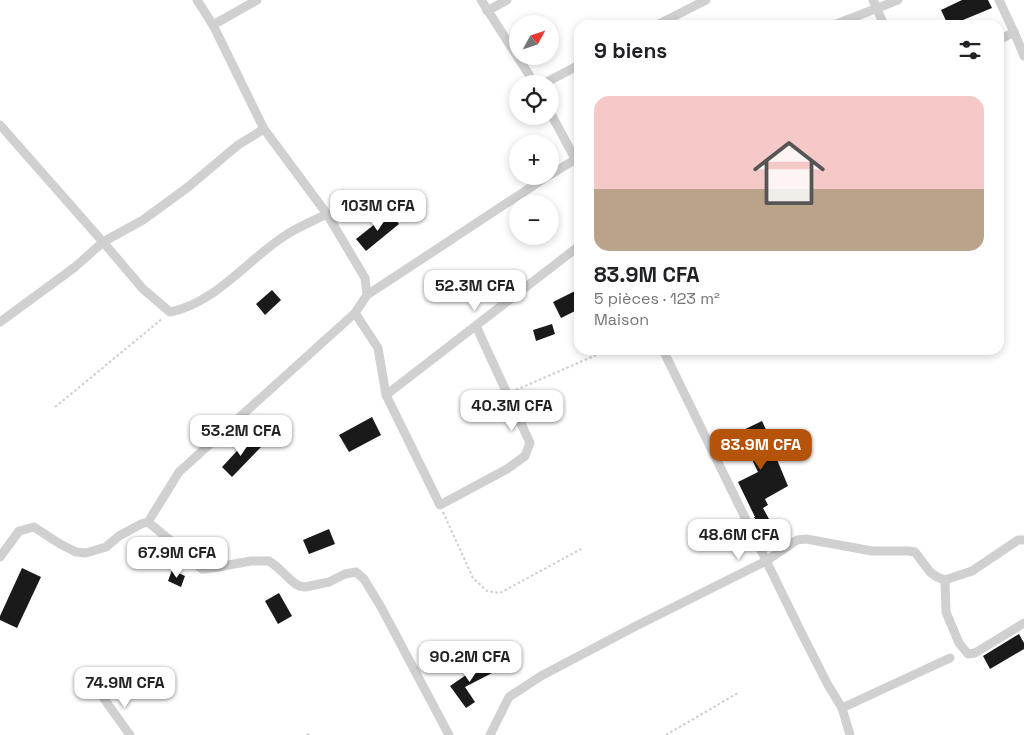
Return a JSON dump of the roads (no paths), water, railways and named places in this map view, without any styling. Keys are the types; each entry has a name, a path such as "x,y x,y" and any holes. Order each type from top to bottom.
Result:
{"street":[{"path":"197,0 213,25 264,129 327,214 366,278 367,296"},
{"path":"213,25 257,0"},
{"path":"481,0 529,75"},
{"path":"488,11 507,0"},
{"path":"667,20 706,0"},
{"path":"844,20 875,4 898,0"},
{"path":"999,0 1024,56"},
{"path":"875,4 882,20"},
{"path":"1004,37 1014,32"},
{"path":"559,76 574,68"},
{"path":"558,125 574,153"},
{"path":"0,126 143,289 170,312 184,309 212,294 285,235 327,214"},
{"path":"0,322 75,267 103,242 143,220 188,188 238,145 264,129"},
{"path":"559,170 574,162"},
{"path":"0,557 19,531 34,527 76,552 86,553 106,547 140,524 148,522 179,472 355,313 367,296 535,185"},
{"path":"386,395 574,250"},
{"path":"355,313 378,348 386,395 440,506 508,469 524,456 530,443 476,326"},
{"path":"665,355 823,676 842,708 850,735"},
{"path":"148,522 202,569 251,561 269,561 293,582 305,587 329,582 345,574 356,572 364,579 381,607 450,735"},
{"path":"490,735 509,697 541,676 766,561 798,540 806,539 872,551 915,552 930,572 945,580 972,571 1018,540 1024,540"},
{"path":"945,580 946,612 959,643 968,654 975,653 1024,624"},
{"path":"842,708 950,658"},
{"path":"102,696 130,735"}]}
